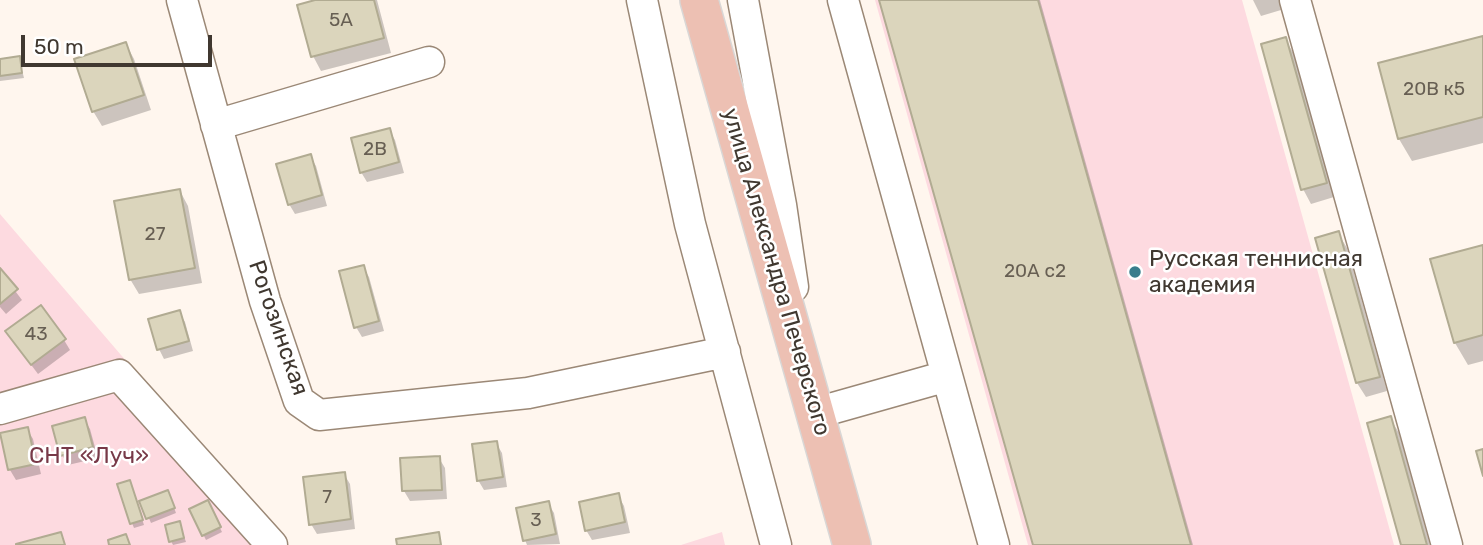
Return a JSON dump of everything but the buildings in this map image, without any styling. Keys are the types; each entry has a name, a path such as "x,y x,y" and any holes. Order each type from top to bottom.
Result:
{"main road":[{"name":"улица Александра Печерского","path":"699,0 852,545"}],"street":[{"name":"Рогозинская","path":"182,0 265,301 299,401 319,415 528,393 725,352"},
{"path":"642,0 690,224 776,545"},
{"path":"743,0 781,205 806,378"},
{"path":"843,0 994,545"},
{"path":"1295,0 1447,545"},
{"path":"216,125 429,62"},
{"path":"0,409 119,375 272,545"},
{"path":"816,413 947,376"}],"green space":[{"name":"Русская теннисная академия","path":"875,0 1242,0 1394,545 1028,545"},
{"name":"СНТ «Луч»","path":"0,214 284,545 0,545"},
{"path":"722,532 725,545 681,545"}],"place":[{"name":"Русская теннисная академия","path":"1135,272"}]}
